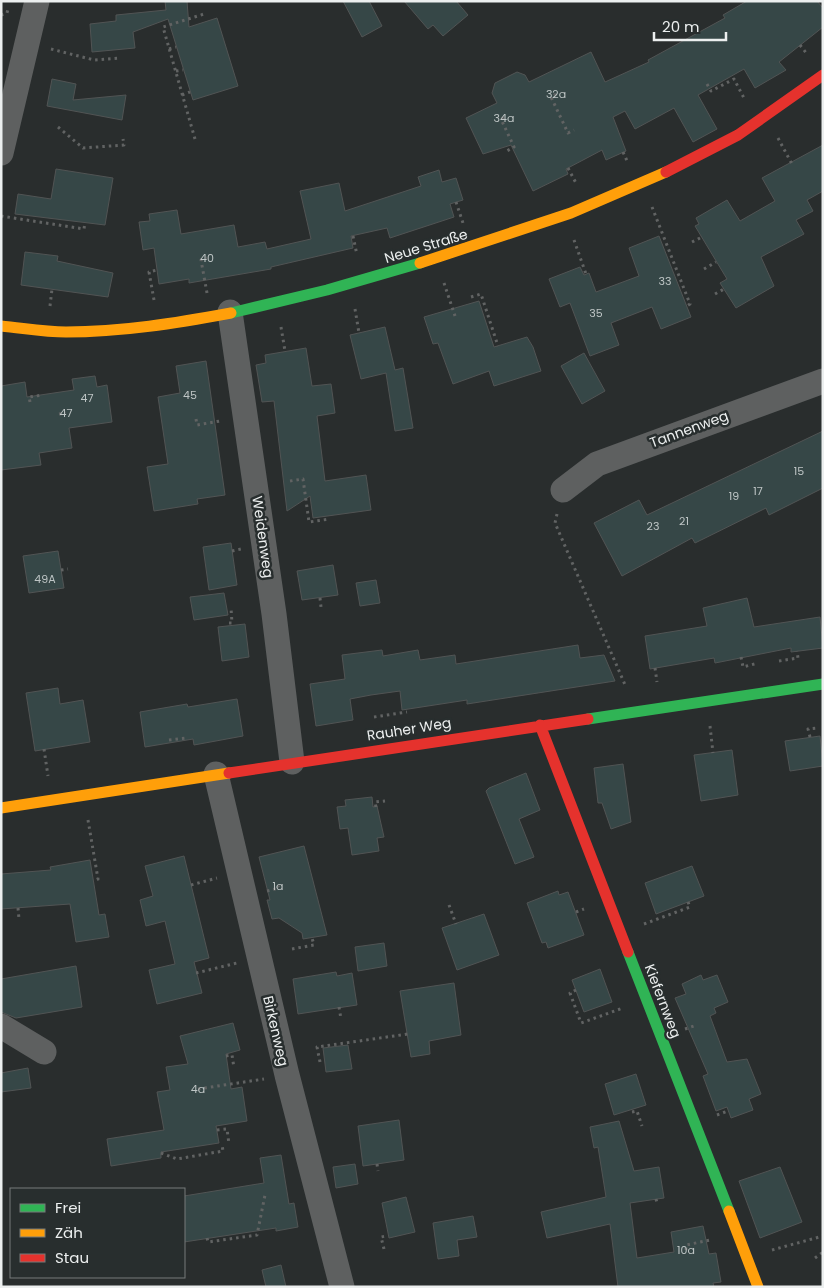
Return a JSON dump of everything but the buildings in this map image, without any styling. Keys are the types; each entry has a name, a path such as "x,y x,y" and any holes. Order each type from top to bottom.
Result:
{"street":[{"path":"1,153 37,1"},
{"name":"Neue Straße","path":"1,326 65,332 115,330 157,325 220,314 363,280 436,258 565,216 643,183 726,141 823,75"},
{"name":"Weidenweg","path":"220,314 273,608 292,762"},
{"name":"Tannenweg","path":"563,490 597,464 823,381"},
{"name":"Rauher Weg","path":"1,808 292,762 823,684"},
{"name":"Kiefernweg","path":"540,725 758,1287"},
{"name":"Birkenweg","path":"216,774 287,1075 342,1287"},
{"path":"1,1026 44,1052"}],"path":[{"path":"1,15 7,13 10,1"},
{"path":"195,139 163,27 204,14"},
{"path":"28,45 94,60 121,58"},
{"path":"169,49 176,47"},
{"path":"176,71 183,70"},
{"path":"707,84 712,91 734,79 745,100"},
{"path":"182,94 190,92"},
{"path":"556,94 551,97 568,134 574,130"},
{"path":"504,118 501,119 514,148 505,152"},
{"path":"58,127 84,148 124,145 123,139"},
{"path":"104,141 105,147"},
{"path":"643,183 690,304 687,306"},
{"path":"1,216 84,229 85,222"},
{"path":"565,216 586,274"},
{"path":"692,242 702,237"},
{"path":"664,249 668,247"},
{"path":"207,258 201,260 220,314"},
{"path":"436,258 455,316"},
{"path":"704,269 716,262"},
{"path":"157,270 149,272 157,325"},
{"path":"715,294 724,289"},
{"path":"471,297 481,294 498,346"},
{"path":"30,402 29,397 43,395"},
{"path":"59,414 66,413"},
{"path":"290,481 303,479 309,522 330,519"},
{"path":"555,523 628,692 633,712"},
{"path":"61,570 68,569"},
{"path":"320,598 321,607"},
{"path":"229,623 232,623 231,608"},
{"path":"779,661 798,658 797,651"},
{"path":"741,657 743,667 758,663"},
{"path":"374,717 408,712"},
{"path":"810,737 808,729 819,728"},
{"path":"169,740 187,738"},
{"path":"84,795 98,879 93,880"},
{"path":"376,807 375,802 385,801"},
{"path":"620,933 690,907 688,902"},
{"path":"449,905 456,924"},
{"path":"18,908 18,919"},
{"path":"292,948 314,945 312,938"},
{"path":"196,972 259,957"},
{"path":"576,990 570,993 581,1023 646,999"},
{"path":"339,1007 341,1019"},
{"path":"320,1062 317,1047 408,1034"},
{"path":"226,1056 232,1055 234,1068"},
{"path":"198,1089 287,1075"},
{"path":"632,1112 637,1110 642,1126"},
{"path":"217,1130 227,1129 229,1144"},
{"path":"161,1153 177,1159 223,1152 222,1145"},
{"path":"377,1164 378,1171"},
{"path":"207,1238 208,1242 257,1235 266,1195"},
{"path":"686,1250 686,1245 710,1240 709,1230"},
{"path":"384,1249 381,1237 386,1236"},
{"path":"747,1258 823,1236"},
{"path":"815,1258 823,1252"}],"traffic: fast":[{"path":"231,313 327,290 420,263"},
{"path":"588,719 823,684"},
{"path":"628,952 729,1211"}],"traffic: slow":[{"path":"420,263 571,213 666,172"},
{"path":"1,326 42,331 87,332 129,329 231,313"},
{"path":"1,808 229,773"},
{"path":"729,1211 758,1287"}],"traffic: jam":[{"path":"666,172 738,135 823,75"},
{"path":"229,773 588,719"},
{"path":"540,725 628,952"}]}
